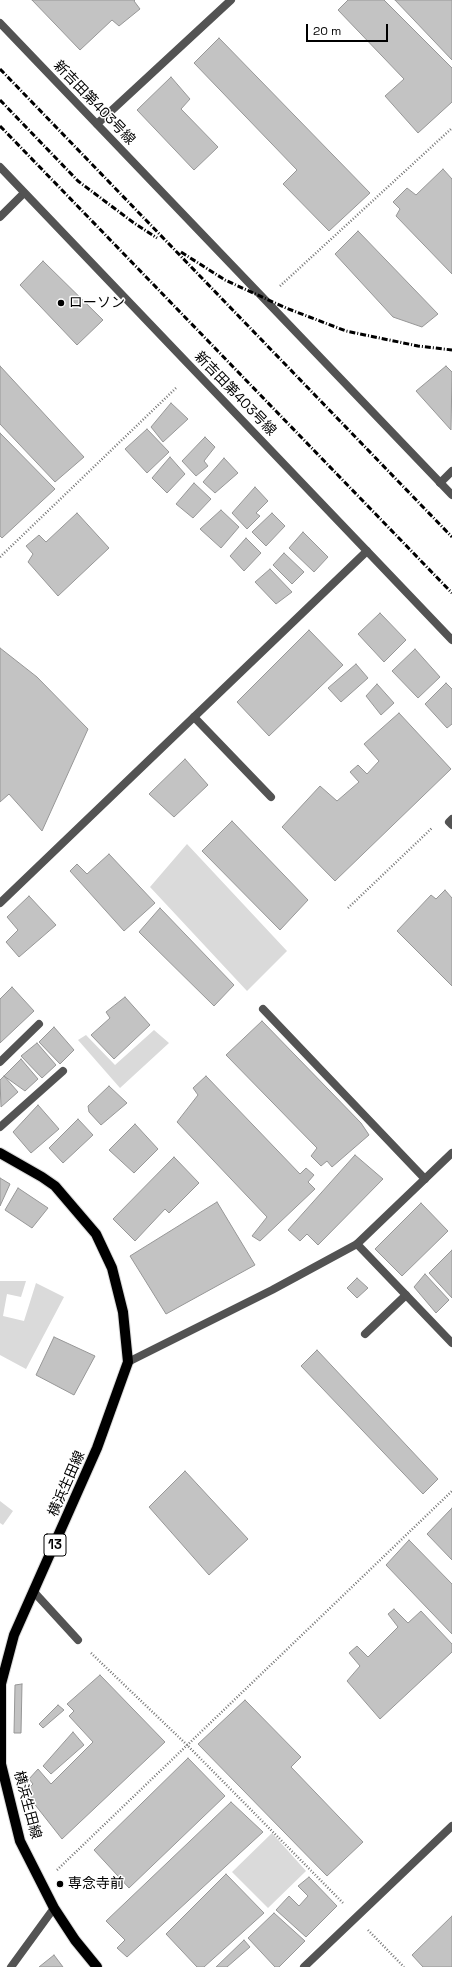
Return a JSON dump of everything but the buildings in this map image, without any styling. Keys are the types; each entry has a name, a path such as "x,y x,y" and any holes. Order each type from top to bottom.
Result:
{"main road":[{"name":"横浜生田線","path":"0,1153 55,1186 96,1234 112,1268 123,1312 128,1362 97,1448 14,1635 1,1684 1,1764 20,1841 54,1908 74,1940 97,1967"}],"street":[{"path":"97,124 231,0"},
{"name":"新吉田第403号線","path":"0,23 452,494"},
{"name":"新吉田第403号線","path":"0,167 452,640"},
{"path":"0,217 24,193"},
{"path":"440,482 452,471"},
{"path":"0,903 367,551"},
{"path":"194,717 271,797"},
{"path":"452,819 449,822 452,825"},
{"path":"263,1009 425,1179"},
{"path":"0,1062 39,1024"},
{"path":"0,1127 63,1071"},
{"path":"128,1362 272,1290 357,1244 452,1153"},
{"path":"357,1244 452,1343"},
{"path":"365,1334 406,1295"},
{"path":"34,1592 78,1640"},
{"path":"304,1967 452,1826"},
{"path":"11,1967 54,1908"}],"path":[{"path":"280,286 452,128"},
{"path":"0,557 176,388"},
{"path":"348,908 435,826"},
{"path":"42,1885 452,1492"},
{"path":"78,1640 187,1745 404,1967"}],"shaded area":[{"path":"187,844 287,951 247,991 150,887"},
{"path":"154,1030 169,1043 120,1088 78,1040 86,1035 115,1065"},
{"path":"0,1281 26,1281 21,1297 7,1294 3,1316 24,1321 36,1283 64,1297 26,1369 0,1355"},
{"path":"0,1501 13,1511 3,1525 0,1523"},
{"path":"272,1833 306,1871 268,1908 232,1872"}],"railway":[{"path":"0,69 452,537"},
{"path":"0,100 78,181 134,223 157,238"},
{"path":"0,126 452,593"},
{"path":"181,252 225,280 286,308 346,331 418,346 452,350"}],"place":[{"name":"ローソン","path":"61,303"},
{"name":"専念寺前","path":"60,1884"}]}
